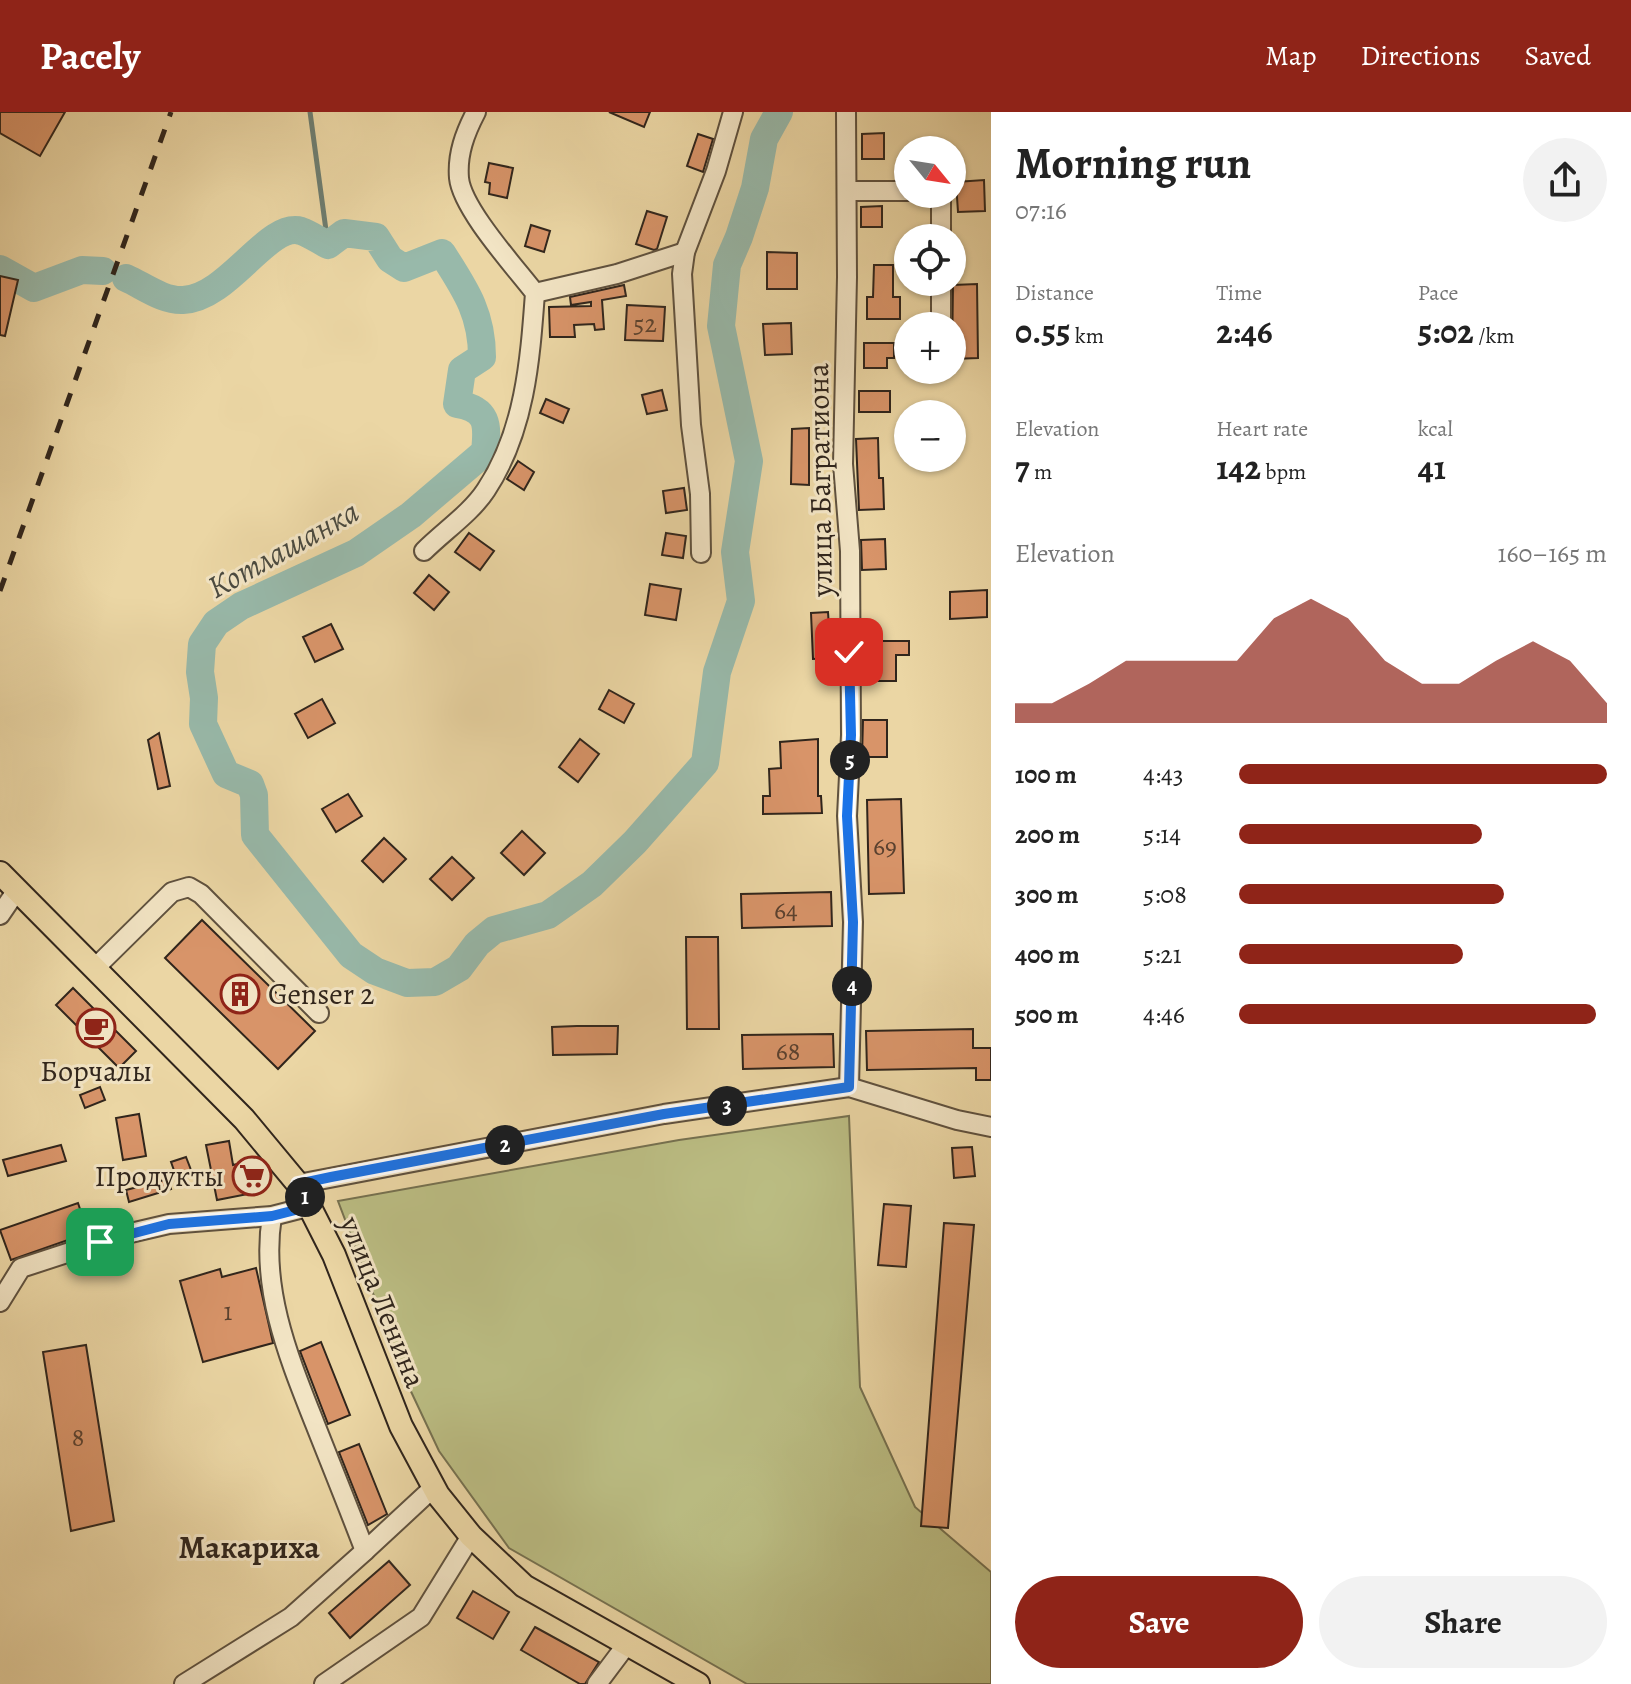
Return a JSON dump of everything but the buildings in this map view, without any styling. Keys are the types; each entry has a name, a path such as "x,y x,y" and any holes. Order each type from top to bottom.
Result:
{"main road":[{"name":"улица Ленина","path":"0,873 244,1119 298,1184 334,1255 401,1426 434,1487 471,1536 524,1586 698,1684"}],"street":[{"path":"424,551 486,491 509,447 522,405 530,360 535,293 472,210 459,180 463,138 476,112"},
{"path":"701,553 700,494 686,361 682,274 685,252 716,171 733,112"},
{"name":"улица Багратиона","path":"846,112 843,464 850,551 851,735 847,816 853,922 849,1087"},
{"path":"847,191 894,191"},
{"path":"535,293 617,274 685,252"},
{"path":"95,968 172,892 189,887 201,894 319,1013"},
{"path":"0,915 17,890"},
{"path":"298,1184 664,1114 849,1087 957,1120 991,1127"},
{"path":"0,1302 21,1268 100,1242 169,1224 272,1216 311,1206"},
{"path":"272,1216 269,1262 276,1312 289,1359 365,1551"},
{"path":"184,1684 291,1617 434,1487"},
{"path":"324,1684 421,1617 471,1536"},
{"path":"597,1684 627,1644"}],"green space":[{"path":"849,1116 860,1387 915,1507 991,1572 991,1684 747,1684 509,1548 439,1451 407,1383 338,1201 679,1140"}],"waterway":[{"path":"310,112 328,245"},
{"name":"Котлашанка","path":"126,278 161,296 183,300 200,296 216,287 275,237 288,231 301,231 328,245 344,233 376,237 390,259 404,268 442,253 471,302 479,327 482,357 462,370 457,404 475,410 484,419 485,452 411,515 356,553 241,606 216,623 202,644 200,672 204,698 203,724 226,774 250,784 254,795 255,835 351,955 375,971 407,983 435,982 459,968 477,944 494,930 548,915 592,884 635,842 705,763 717,672 741,601 735,552 749,461 721,326 727,265 755,188 764,139 779,112"},
{"name":"Котлашанка","path":"0,269 34,288 82,270 103,271"}],"railway":[{"path":"0,591 171,112"}],"place":[{"name":"Genser 2","path":"240,994"},
{"name":"Борчалы","path":"96,1028"},
{"name":"Продукты","path":"252,1176"}],"district":[{"name":"Макариха","path":"249,1547"}],"route":[{"path":"100,1242 169,1224 272,1216 311,1206 298,1184 331,1177 664,1114 849,1087 853,922 847,816 851,735 849,652"}]}
